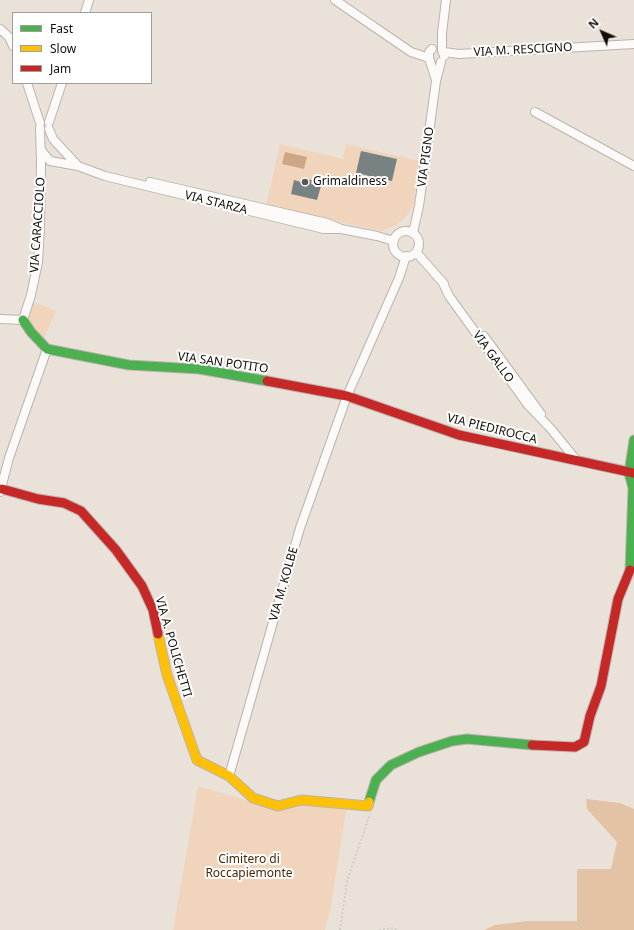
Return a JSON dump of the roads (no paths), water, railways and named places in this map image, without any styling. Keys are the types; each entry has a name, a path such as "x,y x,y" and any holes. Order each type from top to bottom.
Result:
{"street":[{"path":"85,12 89,0"},
{"path":"335,0 411,52 437,64 439,53"},
{"name":"VIA PIGNO","path":"413,233 419,206 446,0"},
{"path":"0,29 8,37 12,44"},
{"name":"VIA M. RESCIGNO","path":"439,53 459,54 634,44"},
{"path":"411,52 439,53"},
{"path":"429,60 429,52 439,53"},
{"name":"VIA PIGNO","path":"429,60 436,81"},
{"name":"VIA CARACCIOLO","path":"24,320 38,262 41,194 40,126 27,84"},
{"path":"40,126 44,132 49,125 62,84"},
{"path":"535,112 634,166"},
{"path":"49,125 53,139 78,166"},
{"name":"VIA STARZA","path":"41,150 50,161 107,172 320,221 341,230 377,236 394,241"},
{"path":"405,231 413,233 418,240 416,252 406,256 398,253 395,250 394,241 399,233 405,231"},
{"name":"VIA GALLO","path":"416,252 453,293 534,402 551,429 577,461"},
{"path":"347,396 399,278 406,256"},
{"path":"0,319 24,320 31,332 47,349 9,458 1,490"},
{"name":"VIA SAN POTITO","path":"47,349 129,364 199,369 347,396"},
{"name":"VIA PIEDIROCCA","path":"347,396 459,435 632,473"},
{"name":"VIA M. KOLBE","path":"229,776 300,528 347,396"},
{"path":"632,473 634,440"},
{"name":"VIA A. POLICHETTI","path":"1,490 38,499 64,503 81,511 116,550 142,586 153,610 167,675 197,760 229,776 254,798 278,806 301,800 368,806 376,780 391,765 419,752 452,741 467,739 512,744 563,747 575,747 584,742 590,716 605,671 618,599 630,573 633,488 632,473"}],"place":[{"name":"Grimaldiness","path":"305,182"}],"park label":[{"name":"Cimitero di Roccapiemonte","path":"249,867"}]}
